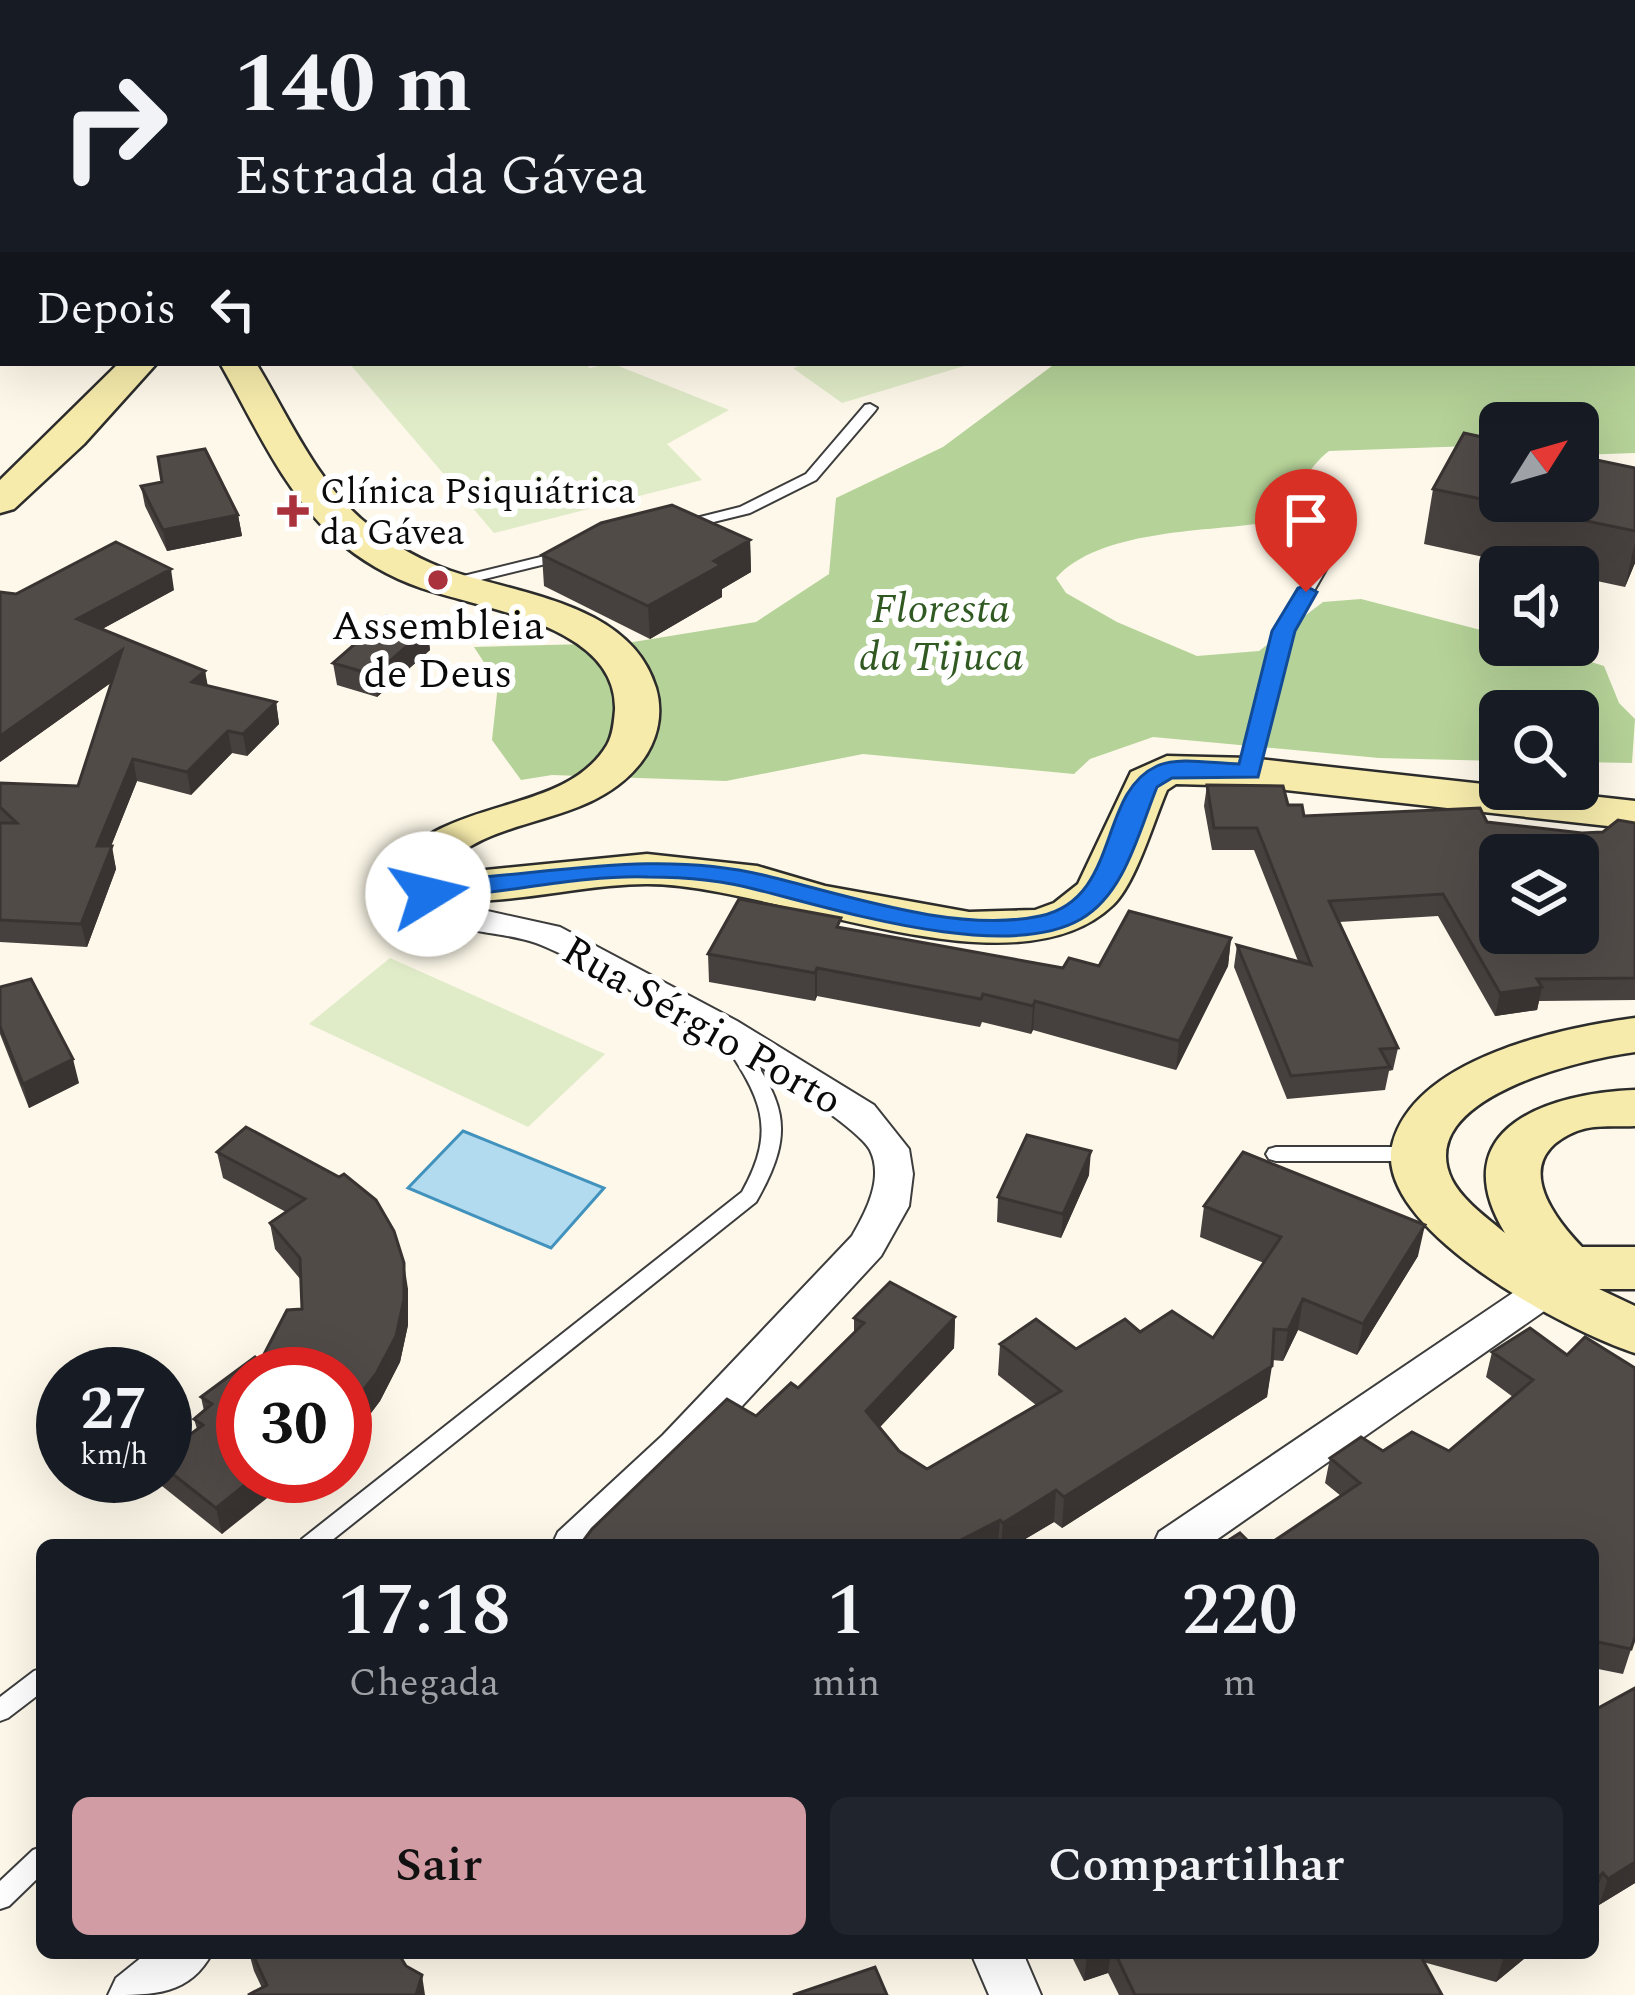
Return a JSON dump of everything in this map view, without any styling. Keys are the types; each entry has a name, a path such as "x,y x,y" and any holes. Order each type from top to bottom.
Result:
{"street":[{"path":"0,501 71,436 136,366"},
{"path":"240,366 345,526 409,570 544,611 612,652 636,682 638,724 627,751 606,776 550,805 470,832 423,859 416,870 428,884 466,887 647,869 757,881 818,900 969,927 1042,925 1071,914 1100,892 1147,782 1167,770 1249,772 1635,814"},
{"name":"Rua Sérgio Porto","path":"428,884 437,904 454,914 548,935 724,1030 861,1114 890,1148 894,1174 889,1206 867,1246 678,1448 580,1539"},
{"path":"1635,1034 1556,1047 1485,1077 1450,1101 1427,1126 1416,1154 1424,1180 1454,1219 1635,1331"},
{"path":"1557,1279 1514,1193 1523,1145 1540,1127 1572,1113 1635,1108"},
{"path":"1183,1539 1557,1279 1635,1268"},
{"path":"134,1995 179,1959"},
{"path":"1000,1959 1016,1995"}],"lane":[{"path":"676,527 745,510 811,477 870,408"},
{"path":"447,584 584,550"},
{"path":"1249,772 1283,631 1328,554"},
{"path":"318,1539 749,1197 773,1160 773,1121 760,1081 724,1030"},
{"path":"1276,1154 1416,1154"},
{"path":"0,1711 36,1683"},
{"path":"0,1898 36,1864"}],"green space":[{"path":"352,366 619,366 729,410 667,444 702,480 494,533"},
{"path":"800,366 964,366 842,403 793,368"},
{"name":"Floresta da Tijuca","path":"1052,366 1635,366 1635,453 1599,454 1599,402 1479,402 1479,446 1329,451 1283,509 1264,523 1124,542 1075,562 1056,578 1066,593 1117,622 1197,656 1259,651 1323,602 1361,599 1479,630 1479,666 1604,666 1619,703 1635,719 1632,763 1599,762 1599,690 1479,690 1479,760 1379,758 1153,737 1090,759 1074,774 863,754 726,781 552,775 521,780 492,740 498,684 474,647 627,643 756,622 829,574 836,498 943,447"},
{"path":"390,958 605,1054 528,1127 309,1024"}],"water":[{"path":"463,1131 604,1188 551,1248 408,1188"}],"building":[{"path":"1464,433 1479,436 1479,499 1433,489"},
{"path":"205,449 238,515 163,530 141,486 162,482 158,457"},
{"path":"1599,460 1635,468 1635,531 1592,522 1599,522"},
{"path":"672,505 750,540 714,561 721,565 648,606 542,555 601,523"},
{"path":"116,542 171,569 77,619 205,671 192,682 276,702 243,734 228,731 187,772 133,759 97,846 112,846 81,924 0,920 0,823 17,823 0,807 0,783 78,786 122,650 0,736 0,592 16,594"},
{"path":"387,616 427,628 374,675 333,663"},
{"path":"1207,785 1283,786 1288,805 1302,805 1304,816 1479,808 1487,822 1582,833 1603,832 1618,820 1635,823 1635,978 1537,979 1542,987 1500,993 1443,894 1329,901 1398,1048 1380,1049 1390,1067 1291,1076 1237,945 1311,965 1257,828 1214,828"},
{"path":"739,899 841,918 837,927 1063,968 1069,958 1099,966 1129,911 1231,938 1179,1041 1035,1001 1033,1006 983,994 981,999 817,968 815,973 708,954"},
{"path":"31,979 73,1059 23,1084 0,1026 0,987"},
{"path":"246,1127 339,1177 344,1174 376,1200 394,1231 404,1263 404,1299 396,1336 372,1379 372,1347 268,1347 287,1310 302,1309 300,1258 270,1223 305,1199 217,1152"},
{"path":"1027,1135 1091,1151 1063,1214 998,1197"},
{"path":"1243,1152 1425,1225 1363,1324 1303,1299 1288,1330 1274,1329 1272,1366 1064,1497 1056,1490 1003,1523 1000,1520 963,1539 584,1539 727,1399 756,1416 791,1383 798,1388 864,1323 854,1318 890,1282 955,1317 866,1411 899,1451 927,1469 1061,1391 1000,1344 1036,1319 1076,1349 1125,1319 1140,1332 1172,1311 1213,1338 1281,1237 1204,1206"},
{"path":"1530,1328 1567,1355 1585,1337 1635,1368 1635,1637 1631,1649 1599,1642 1599,1539 1277,1539 1360,1483 1330,1458 1361,1437 1383,1451 1412,1432 1449,1451 1533,1380 1492,1352"},
{"path":"216,1386 216,1503 222,1503 216,1508 192,1489 192,1433 203,1425 194,1419 212,1404 201,1397"},
{"path":"1635,1688 1635,1862 1608,1879 1603,1873 1599,1877 1599,1708"},
{"path":"255,1959 402,1959 422,1975 416,1995 248,1995 267,1985"},
{"path":"1118,1959 1422,1959 1442,1995 1135,1995"},
{"path":"875,1967 887,1995 793,1995"}],"place":[{"name":"Clínica Psiquiátrica da Gávea","path":"293,511"},
{"name":"Assembleia de Deus","path":"438,580"}],"route":[{"path":"428,894 428,884 466,887 647,869 757,881 818,900 969,927 1042,925 1071,914 1100,892 1147,782 1167,770 1249,772 1283,631 1306,592"}]}
